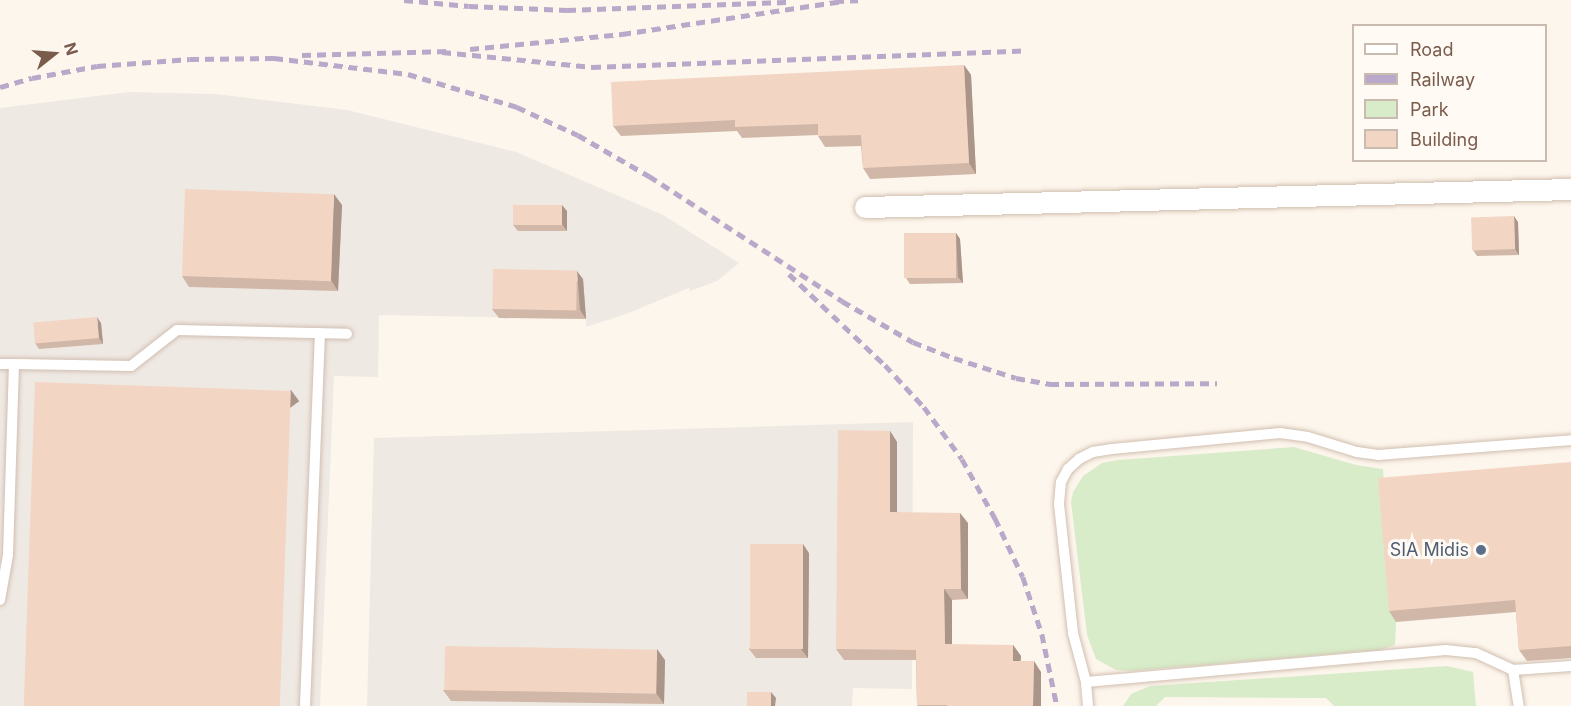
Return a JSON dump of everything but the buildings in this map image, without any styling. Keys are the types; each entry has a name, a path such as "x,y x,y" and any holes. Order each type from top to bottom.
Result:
{"street":[{"path":"865,207 1571,189"}],"lane":[{"path":"0,364 131,366 177,330 347,334"},
{"path":"305,706 320,333"},
{"path":"0,600 8,555 14,364"},
{"path":"1088,706 1086,682 1073,633 1059,504 1061,482 1068,469 1086,455 1112,449 1280,433 1308,437 1357,452 1378,455 1571,440"},
{"path":"1086,682 1446,650 1476,653 1513,670 1571,666"},
{"path":"1513,670 1519,706"}],"shaded area":[{"path":"129,92 216,94 347,110 516,152 663,215 739,263 717,281 690,291 689,288 626,314 586,327 586,319 379,315 378,377 334,376 320,706 0,706 0,108"},
{"path":"913,422 912,689 853,688 852,706 367,706 374,438"}],"green space":[{"path":"1294,447 1356,465 1383,469 1396,622 1395,645 1380,650 1132,671 1116,670 1096,659 1087,635 1071,502 1073,492 1083,476 1102,463 1118,460"},
{"path":"1447,666 1473,672 1476,706 1334,706 1326,698 1165,697 1156,706 1123,706 1131,694 1150,686"}],"railway":[{"path":"404,0 469,6 567,10 787,2"},
{"path":"835,1 858,0"},
{"path":"470,49 622,34 842,1"},
{"path":"442,52 592,67 1025,50"},
{"path":"302,55 449,51"},
{"path":"0,87 32,78 97,66 190,59 274,58 408,74 517,107 578,135 649,176 842,301 913,342 954,358 1016,378 1050,384 1217,383"},
{"path":"789,274 885,365 924,407 962,459 995,518 1023,577 1042,634 1057,706"}],"place":[{"name":"SIA Midis","path":"1481,550"}]}
